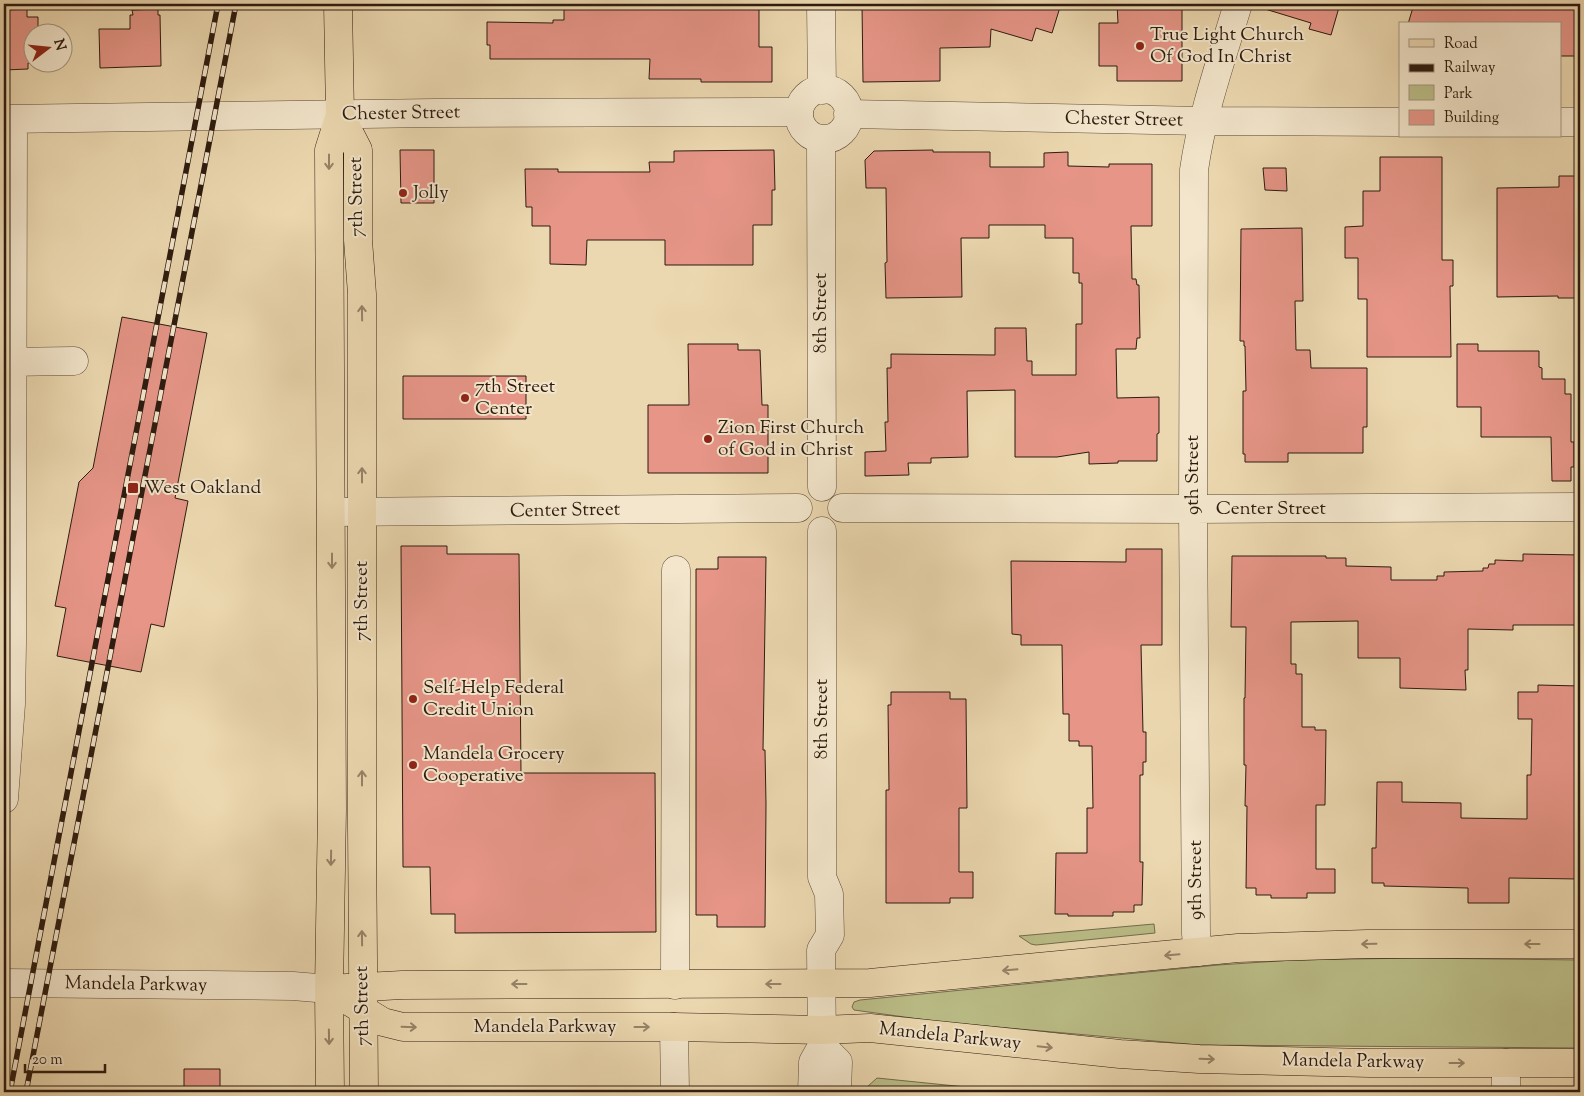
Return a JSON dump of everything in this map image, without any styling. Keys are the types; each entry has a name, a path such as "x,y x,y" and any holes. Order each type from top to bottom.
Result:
{"main road":[{"name":"7th Street","path":"330,1092 332,512 329,150 340,115 338,4"},
{"name":"7th Street","path":"340,115 358,150 358,240 362,294 364,1092"},
{"name":"Mandela Parkway","path":"329,989 363,999 558,984 870,983 1238,948 1367,944 1580,944"},
{"name":"Mandela Parkway","path":"363,999 383,1022 402,1028 674,1027 822,1038 870,1028 1120,1054 1199,1059 1370,1063 1580,1063"}],"street":[{"path":"821,4 822,90"},
{"name":"9th Street","path":"1198,952 1196,925 1193,509 1194,170 1203,121 1238,4"},
{"path":"822,90 837,93 847,106 848,114 847,123 838,135 821,140 807,133 802,127 798,112 809,94 822,90"},
{"name":"Chester Street","path":"8,119 798,112"},
{"name":"Chester Street","path":"848,114 1203,121 1399,122"},
{"path":"4,799 7,704 8,119"},
{"path":"1562,122 1580,122"},
{"name":"8th Street","path":"821,140 822,487"},
{"path":"8,362 74,362"},
{"path":"822,487 828,488 838,496 842,508 841,514 834,526 822,531 808,527 803,522 798,508 803,495 808,490 822,487"},
{"name":"Center Street","path":"842,508 1580,507"},
{"name":"Center Street","path":"332,512 798,508"},
{"name":"8th Street","path":"812,1092 813,1062 822,1038 821,950 813,936 811,892 822,877 822,531"},
{"path":"675,985 676,570"},
{"name":"Mandela Parkway","path":"4,984 293,986 329,989"},
{"path":"674,1027 675,1092"},
{"path":"822,1038 838,1062 837,1092"},
{"path":"1506,1063 1506,1092"}],"green space":[{"path":"1154,924 1155,933 1036,945 1019,936"},
{"path":"1415,958 1580,960 1580,1048 1199,1045 941,1022 854,1010 852,1007 854,1002 860,1000 1218,965 1294,960"},
{"path":"877,1078 1015,1092 867,1092 867,1087"}],"building":[{"path":"564,4 759,4 759,47 772,47 772,82 701,82 701,79 649,79 650,59 490,59 490,45 487,45 487,22 553,23 553,20 564,20"},
{"path":"862,4 1061,4 1052,33 1036,28 1032,41 991,29 990,47 940,48 940,81 863,82"},
{"name":"True Light Church Of God In Christ","path":"1117,4 1182,4 1182,81 1117,81 1117,66 1099,66 1099,23 1118,23"},
{"path":"1266,4 1340,4 1331,35 1309,29 1311,23 1265,9"},
{"path":"1414,4 1522,4 1548,7 1548,4 1570,4 1570,8 1580,8 1580,56 1562,56 1562,22 1409,22"},
{"path":"27,9 27,17 38,17 38,22 22,22 22,69 4,70 4,32 7,32 6,10"},
{"path":"158,9 158,15 160,15 161,66 100,68 99,29 130,29 130,15 133,15 132,10"},
{"path":"400,150 434,150 434,203 401,203"},
{"path":"774,150 775,190 772,190 772,225 753,225 753,265 665,265 665,240 587,240 586,265 550,264 550,226 532,226 532,207 526,207 525,169 558,169 558,172 650,172 649,162 674,162 674,151"},
{"path":"933,150 933,152 990,152 990,167 1044,167 1044,153 1068,152 1068,166 1109,167 1109,164 1152,164 1152,226 1131,226 1132,279 1136,279 1137,285 1139,285 1140,338 1137,338 1136,349 1116,349 1117,398 1159,397 1157,461 1118,461 1118,463 1089,464 1089,452 1057,457 1015,457 1015,390 967,391 968,457 931,458 931,463 908,463 909,475 865,476 865,452 886,451 885,422 888,422 887,368 891,368 891,354 995,355 995,328 1026,328 1027,361 1032,361 1032,375 1076,375 1076,324 1082,324 1082,283 1079,283 1079,273 1073,273 1073,238 1045,238 1045,225 989,225 989,238 961,238 962,297 886,298 886,188 866,188 865,160 874,151"},
{"path":"1380,157 1442,157 1442,260 1453,260 1453,286 1450,286 1451,357 1367,357 1367,299 1358,299 1358,258 1345,258 1345,227 1363,226 1363,191 1380,191"},
{"path":"1263,168 1286,168 1287,191 1265,190"},
{"path":"1559,176 1580,176 1580,298 1558,298 1558,296 1497,297 1497,188 1559,187"},
{"path":"1302,228 1303,301 1295,301 1296,350 1310,350 1311,368 1367,368 1367,427 1363,427 1363,453 1288,453 1288,462 1245,462 1245,454 1243,454 1243,391 1246,391 1245,346 1244,341 1240,341 1241,229"},
{"path":"122,317 207,333 175,498 188,501 164,627 151,624 141,672 57,656 66,608 55,606 79,482 93,468"},
{"name":"Zion First Church of God in Christ","path":"688,344 738,344 738,350 760,350 762,405 768,405 768,473 648,473 648,405 689,405"},
{"path":"1457,344 1478,344 1478,351 1539,351 1539,367 1542,368 1542,379 1565,379 1565,394 1571,394 1571,442 1574,442 1574,467 1571,467 1571,481 1552,481 1551,437 1481,437 1481,407 1457,407"},
{"name":"7th Street Center","path":"403,376 526,376 526,419 403,419"},
{"path":"401,546 447,546 447,554 519,554 521,773 655,773 656,932 455,933 455,914 431,914 430,867 403,867"},
{"path":"1126,549 1162,549 1162,645 1141,645 1143,732 1146,732 1146,762 1143,762 1143,775 1140,775 1140,862 1143,862 1142,905 1134,905 1134,912 1113,912 1113,916 1068,916 1068,914 1055,914 1056,853 1087,853 1087,808 1093,808 1092,746 1079,746 1079,741 1069,741 1069,714 1063,714 1062,645 1021,645 1021,635 1012,634 1011,561 1126,562"},
{"path":"1523,554 1580,555 1580,625 1513,625 1513,630 1468,629 1468,670 1465,670 1466,690 1400,688 1400,658 1358,658 1358,621 1291,622 1291,664 1296,664 1296,674 1302,674 1302,727 1315,727 1315,730 1326,730 1325,805 1316,805 1316,869 1335,869 1335,893 1307,893 1307,898 1271,898 1271,895 1256,895 1256,888 1246,888 1247,806 1245,806 1244,698 1246,627 1231,627 1232,556 1326,556 1326,558 1346,558 1346,566 1391,567 1391,580 1437,580 1437,576 1444,576 1444,572 1483,571 1483,568 1488,568 1489,564 1495,564 1495,560 1523,561"},
{"path":"718,557 766,557 763,750 765,750 766,804 765,927 717,927 717,915 696,915 696,569 718,569"},
{"path":"1538,685 1580,686 1580,879 1509,878 1509,903 1468,903 1468,888 1384,886 1384,883 1372,883 1372,848 1376,848 1377,782 1402,782 1402,802 1461,803 1461,818 1527,819 1527,775 1531,775 1532,719 1518,719 1518,692 1538,692"},
{"path":"891,692 950,692 950,699 966,699 967,808 959,808 959,872 973,872 973,898 950,898 950,903 886,903 886,790 889,790 888,705 891,705"},
{"path":"184,1069 220,1069 220,1092 184,1092"}],"railway":[{"path":"10,1092 218,4"},
{"path":"26,1092 236,4"}],"place":[{"name":"True Light Church Of God In Christ","path":"1140,46"},
{"name":"Jolly","path":"403,193"},
{"name":"7th Street Center","path":"465,398"},
{"name":"Zion First Church of God in Christ","path":"708,439"},
{"name":"West Oakland","path":"133,488"},
{"name":"Self-Help Federal Credit Union","path":"413,699"},
{"name":"Mandela Grocery Cooperative","path":"413,765"}]}
